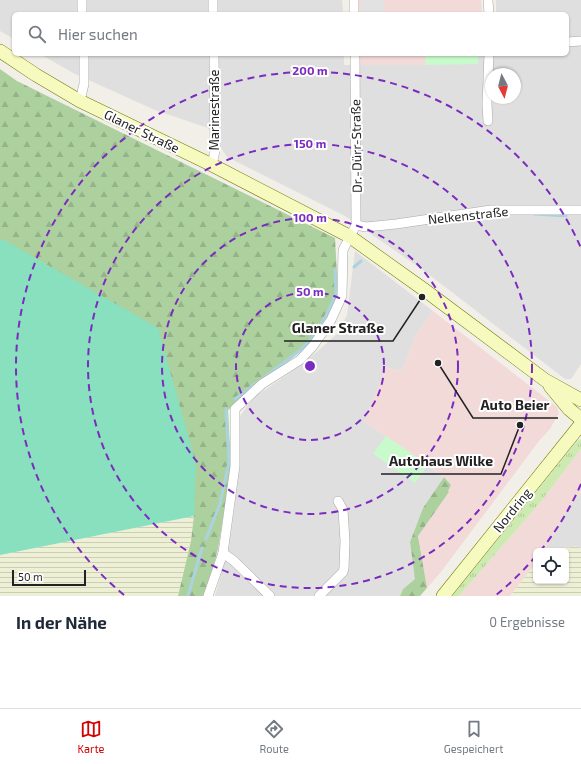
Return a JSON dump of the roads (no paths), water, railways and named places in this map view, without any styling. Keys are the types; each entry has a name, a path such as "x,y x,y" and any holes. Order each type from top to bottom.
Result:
{"street":[{"path":"82,0 82,12"},
{"path":"213,0 213,12"},
{"path":"354,0 354,12"},
{"path":"488,0 489,12"},
{"path":"569,42 581,42"},
{"name":"Glaner Straße","path":"0,51 36,75 80,101 212,165 349,236 426,290 545,380 581,400"},
{"path":"80,101 84,84 84,56"},
{"name":"Marinestraße","path":"212,165 215,151 214,56"},
{"name":"Dr.-Dürr-Straße","path":"355,56 357,156 356,225"},
{"path":"488,121 489,56"},
{"name":"Nelkenstraße","path":"356,225 366,227 396,224 491,210 581,210"},
{"path":"208,596 223,553 235,466 235,409 262,384 300,360 313,346 330,320 342,296 343,250 356,225"},
{"name":"Glaner Straße","path":"545,380 569,409 581,419"},
{"name":"Nordring","path":"442,596 581,424"},
{"path":"319,596 343,572 344,568 345,541 343,510 338,502"},
{"path":"223,553 234,561 270,596"}],"waterway":[{"path":"489,215 495,214"},
{"path":"534,214 566,216"},
{"path":"354,267 361,261"},
{"path":"235,399 299,351 313,337 326,316 336,293 335,270"},
{"path":"206,539 220,504 229,462 226,409"},
{"path":"188,596 202,548"}],"place":[{"name":"Glaner Straße","path":"422,297"},
{"name":"Auto Beier","path":"438,363"},
{"name":"Autohaus Wilke","path":"520,425"}]}
